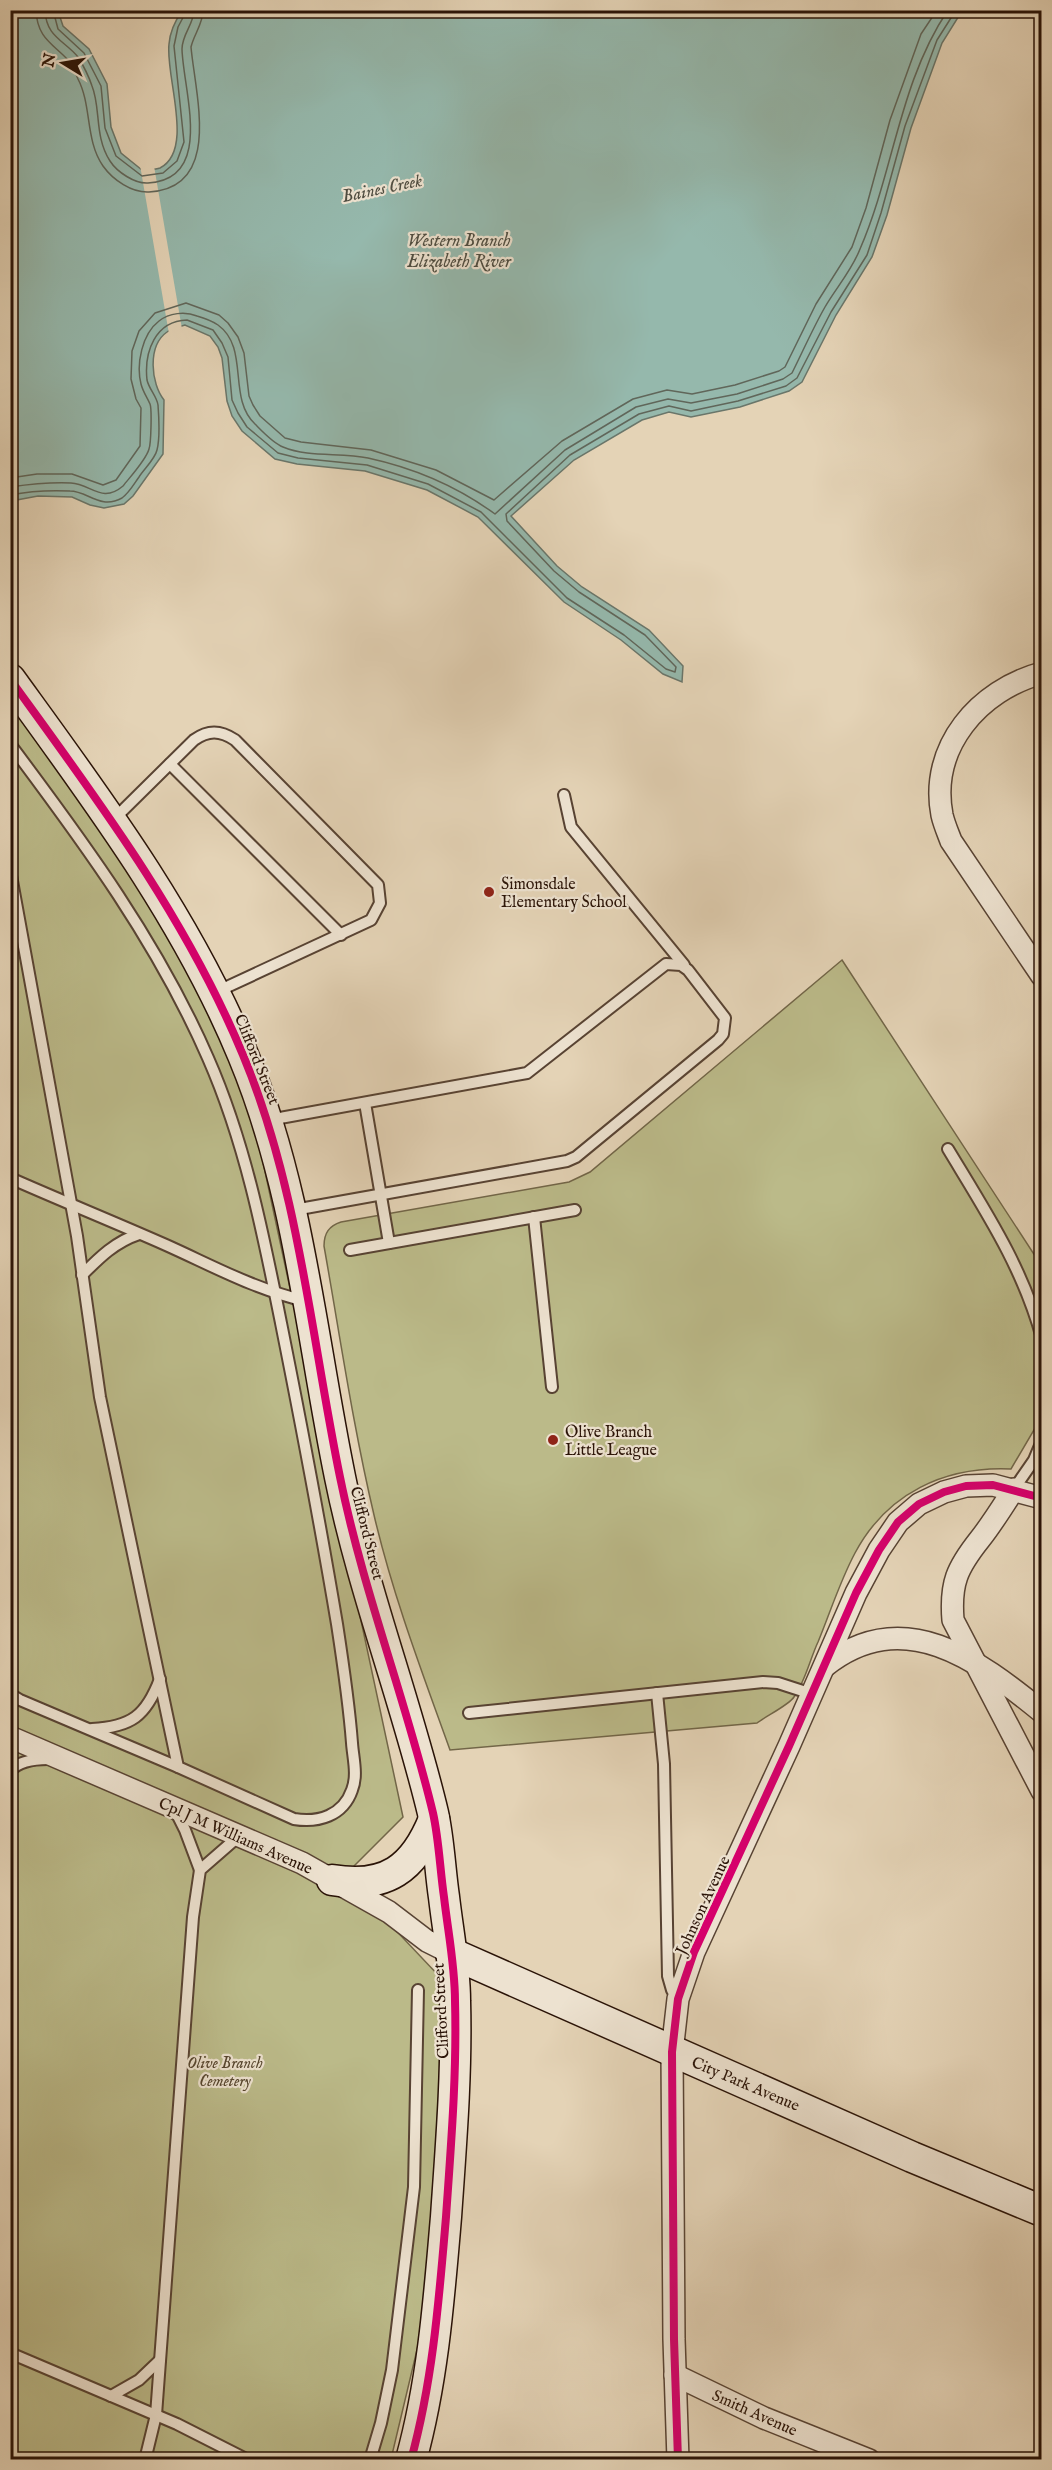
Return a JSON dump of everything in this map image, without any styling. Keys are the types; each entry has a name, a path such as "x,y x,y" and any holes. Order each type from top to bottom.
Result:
{"street":[{"path":"1041,673 1025,677 999,691 973,712 959,729 945,761 940,793 942,816 951,841 1041,976"},
{"name":"Clifford Street","path":"10,679 112,821 179,924 216,993 244,1056 268,1120 291,1211 339,1474 359,1561 400,1690 434,1819 455,1995 456,2088 438,2319 430,2375 411,2460"},
{"name":"Johnson Avenue","path":"678,2460 672,2052 678,1999 693,1952 709,1922 856,1593 879,1550 898,1522 919,1504 944,1492 975,1486 993,1485 1041,1498"},
{"path":"1014,1490 980,1540 969,1551 954,1580 951,1600 953,1620 1041,1791"},
{"path":"824,1666 854,1647 875,1640 897,1638 940,1645 963,1654 1041,1712"},
{"name":"Cpl J M Williams Avenue","path":"10,1737 239,1836 332,1880 389,1912 427,1941 451,1953"},
{"path":"332,1880 352,1883 372,1882 391,1876 417,1853 427,1838 434,1819"},
{"name":"City Park Avenue","path":"451,1953 672,2052 1041,2211"},
{"name":"Smith Avenue","path":"675,2375 764,2418 869,2460"}],"lane":[{"path":"112,821 203,733 214,731 225,733 235,740 378,885 380,903 377,912 363,925 216,993"},
{"path":"10,744 64,816 144,932 189,1017 231,1113 271,1264 332,1594 348,1695 355,1779 351,1792 342,1807 322,1819 308,1821 294,1819 10,1694"},
{"path":"170,764 341,935"},
{"path":"291,1211 567,1161 576,1157 723,1034 725,1018 721,1011 571,827 564,795"},
{"path":"10,870 71,1205 100,1397 178,1767"},
{"path":"268,1120 527,1073 666,963 674,963 688,970"},
{"path":"365,1103 389,1243"},
{"path":"948,1149 1005,1243 1025,1286 1041,1338"},
{"path":"10,1178 242,1282 275,1294 308,1302"},
{"path":"350,1250 575,1210"},
{"path":"534,1217 552,1387"},
{"path":"82,1275 111,1247 139,1234"},
{"path":"1014,1490 1034,1460 1041,1441"},
{"path":"88,1729 110,1728 126,1724 145,1710 160,1679"},
{"path":"469,1713 763,1682 778,1683 812,1694"},
{"path":"657,1693 664,1764 668,1976 678,1999"},
{"path":"10,1771 16,1765 38,1759 62,1758"},
{"path":"145,2460 156,2415 193,1917 200,1870 185,1830 173,1807"},
{"path":"200,1870 239,1836"},
{"path":"370,2460 381,2423 392,2370 414,2187 418,1990"},
{"path":"10,2353 156,2415 248,2460"},
{"path":"111,2396 139,2380 160,2360"}],"green space":[{"name":"Olive Branch Cemetery","path":"10,693 176,935 248,1092 403,1817 335,1885 369,1902 440,1977 443,2021 426,2312 391,2459 11,2459"},
{"path":"842,960 1041,1265 1041,1418 1011,1469 963,1472 941,1478 901,1499 884,1514 868,1532 855,1553 798,1691 787,1703 757,1723 450,1750 399,1604 366,1482 324,1246 326,1234 330,1228 341,1222 569,1182 590,1172"}],"water":[{"name":"Western Branch Elizabeth River","path":"11,11 58,11 63,26 89,49 107,84 111,127 121,153 142,170 160,168 170,159 176,146 176,111 169,44 173,26 182,11 962,11 942,43 911,128 887,215 872,257 836,315 802,382 789,391 740,407 691,417 669,412 642,420 574,460 511,516 557,566 582,587 649,630 683,666 682,682 663,674 621,640 564,602 478,517 427,490 365,471 297,464 275,459 242,431 232,416 227,401 222,358 218,347 210,336 185,325 167,332 156,346 154,375 156,385 164,400 163,454 133,496 124,504 104,508 72,497 38,496 11,501"}],"pier":[{"path":"140,165 154,166 182,329 169,334"}],"cycle path":[{"path":"10,679 138,860 195,955 243,1055 262,1106 291,1210 349,1520 433,1813 454,1975 454,2082 452,2136 438,2309 425,2400 411,2460"},
{"path":"678,2460 674,2339 672,2052 678,1999 694,1952 789,1746 856,1593 879,1550 898,1522 919,1504 944,1492 966,1486 993,1485 1042,1498"}],"place":[{"name":"Simonsdale Elementary School","path":"489,892"},
{"name":"Olive Branch Little League","path":"553,1440"}],"water label":[{"name":"Baines Creek","path":"382,188"}]}
